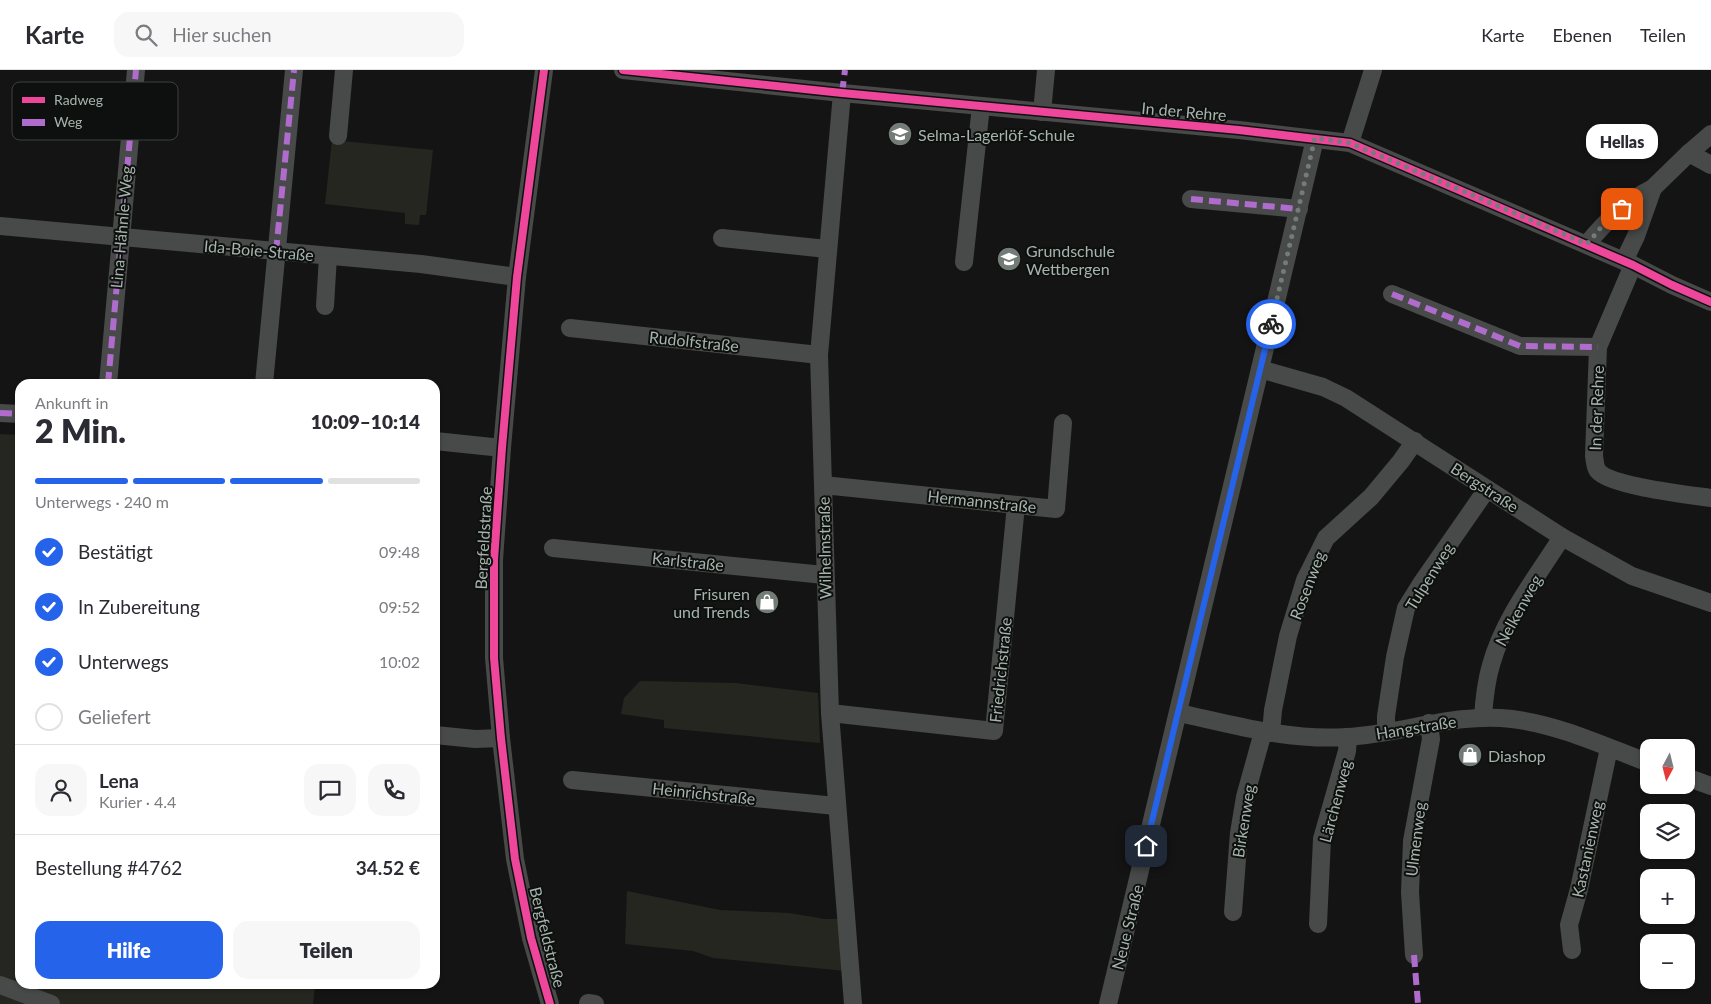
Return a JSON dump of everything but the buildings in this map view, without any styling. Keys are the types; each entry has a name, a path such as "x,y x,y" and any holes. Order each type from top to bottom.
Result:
{"street":[{"path":"264,379 294,70"},
{"path":"338,136 344,70"},
{"name":"Bergfeldstraße","path":"544,70 518,277 502,448 494,560 494,648 501,738 515,859 545,1003"},
{"name":"In der Rehre","path":"623,70 764,77 842,93 1239,130 1350,143 1587,244 1711,302"},
{"path":"1042,112 1046,70"},
{"path":"1350,143 1372,70"},
{"name":"Wilhelmstraße","path":"842,93 819,355 824,575 830,713 853,1004"},
{"path":"964,262 981,106"},
{"path":"1587,244 1610,217 1644,192 1654,188 1711,134"},
{"name":"Neue Straße","path":"1108,1004 1315,138"},
{"name":"Lina-Hähnle-Weg","path":"108,379 129,140"},
{"path":"1689,153 1711,165"},
{"path":"1629,263 1636,236 1654,188"},
{"path":"1192,199 1299,209"},
{"name":"Ida-Boie-Straße","path":"0,226 421,264 518,277"},
{"path":"722,238 827,249"},
{"path":"325,306 328,256"},
{"name":"In der Rehre","path":"1629,263 1598,347 1594,456 1597,470 1606,477 1663,492 1711,498"},
{"name":"In der Rehre","path":"1392,294 1520,346 1598,347"},
{"name":"Rudolfstraße","path":"570,328 819,355"},
{"name":"Bergstraße","path":"1260,369 1322,387 1346,398 1562,537 1632,576 1711,603"},
{"path":"0,413 15,414"},
{"name":"Hermannstraße","path":"823,485 1056,510 1063,423"},
{"path":"440,442 502,448"},
{"name":"Rosenweg","path":"1267,732 1288,636 1305,580 1326,538 1371,496 1415,442"},
{"name":"Tulpenweg","path":"1386,732 1386,716 1395,657 1406,608 1487,489"},
{"name":"Friedrichstraße","path":"830,713 994,731 1016,505"},
{"name":"Nelkenweg","path":"1483,718 1484,697 1490,666 1500,637 1511,615 1562,537"},
{"name":"Karlstraße","path":"552,548 824,575"},
{"name":"Hangstraße","path":"1179,713 1267,732 1320,738 1348,737 1429,724 1483,718 1510,719 1536,723 1574,734 1640,760"},
{"name":"Ulmenweg","path":"1414,955 1410,892 1412,841 1431,739 1429,724"},
{"name":"Birkenweg","path":"1233,912 1243,806 1267,732"},
{"path":"440,736 475,739 501,738"},
{"name":"Lärchenweg","path":"1318,924 1322,839 1347,752 1348,737"},
{"name":"Kastanienweg","path":"1572,950 1569,925 1580,889 1609,748"},
{"name":"Heinrichstraße","path":"572,780 836,806"},
{"path":"1695,780 1711,786"},
{"path":"0,985 51,1004"}],"shaded area":[{"path":"332,140 433,150 426,215 420,215 419,225 405,224 405,213 325,204"},
{"path":"0,434 15,435 15,989 314,989 313,1004 0,1004"},
{"path":"640,681 736,683 818,693 820,743 664,728 664,720 621,714 624,698"},
{"path":"627,891 720,910 789,913 825,919 840,919 845,971 713,958 693,951 625,944"}],"marked path":[{"path":"135,82 136,70"},
{"path":"276,252 294,70"},
{"path":"842,93 845,70"},
{"path":"108,379 130,140"},
{"path":"1191,199 1299,209"},
{"path":"1392,294 1520,346 1598,347"},
{"path":"0,413 15,414"},
{"path":"1414,955 1418,1004"}],"cycle path":[{"path":"544,70 517,277 502,448 494,560 494,658 515,859 531,938 550,1004"},
{"path":"623,70 842,93 1239,130 1350,143 1633,265 1711,302"}],"way so far":[{"path":"1271,324 1315,138 1350,143 1587,244 1610,217 1622,209"}],"place":[{"name":"Selma-Lagerlöf-Schule","path":"900,134"},
{"name":"Hellas","path":"1622,209"},
{"name":"Grundschule Wettbergen","path":"1009,259"},
{"name":"Frisuren und Trends","path":"767,602"},
{"name":"Diashop","path":"1470,755"}],"route":[{"path":"1146,846 1271,324"}]}
